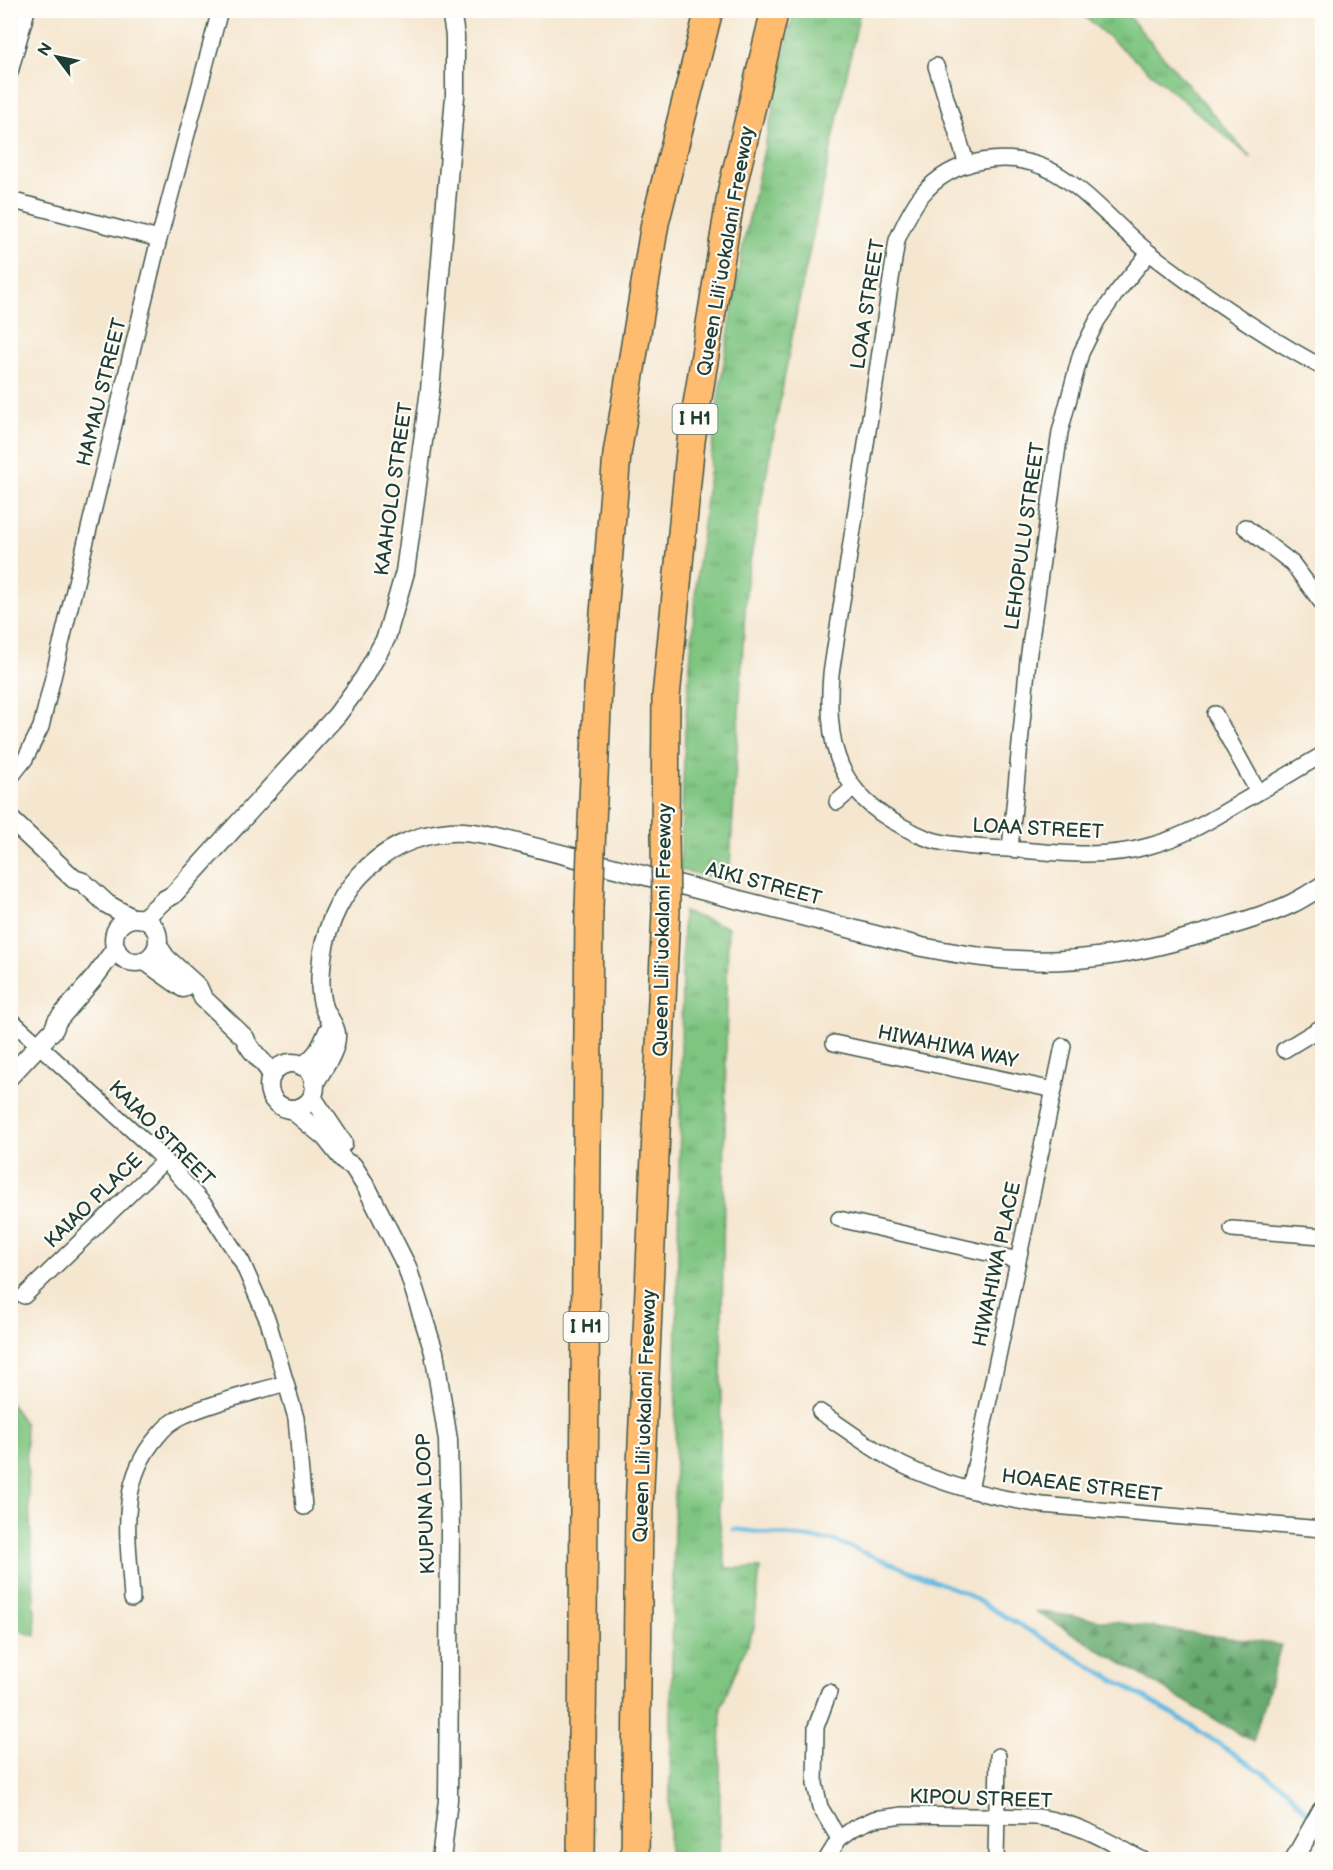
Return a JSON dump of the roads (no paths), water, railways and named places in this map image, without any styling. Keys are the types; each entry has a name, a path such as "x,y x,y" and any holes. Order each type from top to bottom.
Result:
{"highway":[{"name":"I H1","path":"581,1860 589,907 598,687 617,454 655,223 709,10"},
{"name":"Queen Liliʻuokalani Freeway","path":"635,1860 639,1510 666,912 666,697 691,441 732,189 775,10"},
{"path":"638,1688 645,1860"},
{"path":"571,1860 582,1747"}],"street":[{"path":"10,72 27,10"},
{"name":"HAMAU STREET","path":"10,778 25,759 41,727 159,239 220,10"},
{"name":"KAAHOLO STREET","path":"147,928 172,905 173,895 337,715 364,678 386,638 405,572 430,390 455,96 455,36 451,10"},
{"path":"936,66 967,165"},
{"name":"LOAA STREET","path":"1323,367 1267,336 1212,299 1149,252 1077,188 1053,172 1011,159 987,159 944,175 922,194 897,240 831,674 830,725 837,759 853,788 877,812 907,829 934,840 960,846 1084,855 1148,847 1188,834 1323,755"},
{"path":"10,200 159,239"},
{"name":"LEHOPULU STREET","path":"1010,849 1028,660 1060,432 1081,353 1097,321 1149,252"},
{"path":"1245,527 1292,562 1323,603"},
{"path":"1215,714 1258,792"},
{"path":"837,802 853,788"},
{"path":"10,819 74,879 83,882 107,904 147,928 166,958 198,987 203,998 245,1038 247,1045 262,1060 272,1075"},
{"name":"AIKI STREET","path":"314,1090 334,1048 337,1033 324,1008 320,972 322,948 336,908 349,887 380,858 425,836 451,832 474,832 922,947 971,956 1019,960 1075,960 1166,945 1236,924 1291,904 1323,886"},
{"path":"74,879 76,889 108,921 119,948 134,962 145,961 154,953 147,928"},
{"path":"10,1076 54,1029 57,1021 119,948 121,923 147,928"},
{"path":"145,961 192,995 203,998"},
{"name":"KAIAO STREET","path":"10,1019 165,1160 207,1208 242,1262 268,1321 296,1418 304,1507"},
{"path":"245,1038 252,1039 294,1064 313,1078 314,1090 303,1107 291,1109 279,1104 271,1094 269,1082 272,1075 279,1066 294,1064 312,1059 320,1051 333,1025"},
{"path":"1284,1050 1323,1027"},
{"name":"HIWAHIWA WAY","path":"834,1043 1054,1090"},
{"name":"HIWAHIWA PLACE","path":"969,1490 1063,1046"},
{"name":"KUPUNA LOOP","path":"314,1090 352,1157 353,1166 386,1223 407,1267 434,1352 448,1440 450,1529 448,1800 441,1860"},
{"name":"KUPUNA LOOP","path":"291,1109 320,1132 345,1162 353,1166"},
{"name":"KAIAO PLACE","path":"24,1296 165,1160"},
{"path":"839,1219 1018,1260"},
{"path":"1232,1229 1323,1236"},
{"path":"132,1599 128,1499 135,1470 150,1444 183,1415 286,1383"},
{"name":"HOAEAE STREET","path":"820,1412 891,1458 934,1478 1005,1499 1042,1505 1323,1529"},
{"path":"829,1692 816,1727 815,1784 820,1807 839,1839"},
{"path":"996,1860 998,1756"},
{"path":"1297,1854 1323,1810"},
{"name":"KIPOU STREET","path":"826,1860 839,1839 854,1828 874,1819 893,1817 1038,1817 1058,1820 1080,1827 1143,1860"}],"waterway":[{"path":"733,1529 835,1541 965,1593 1176,1716 1286,1788 1313,1820"}]}
